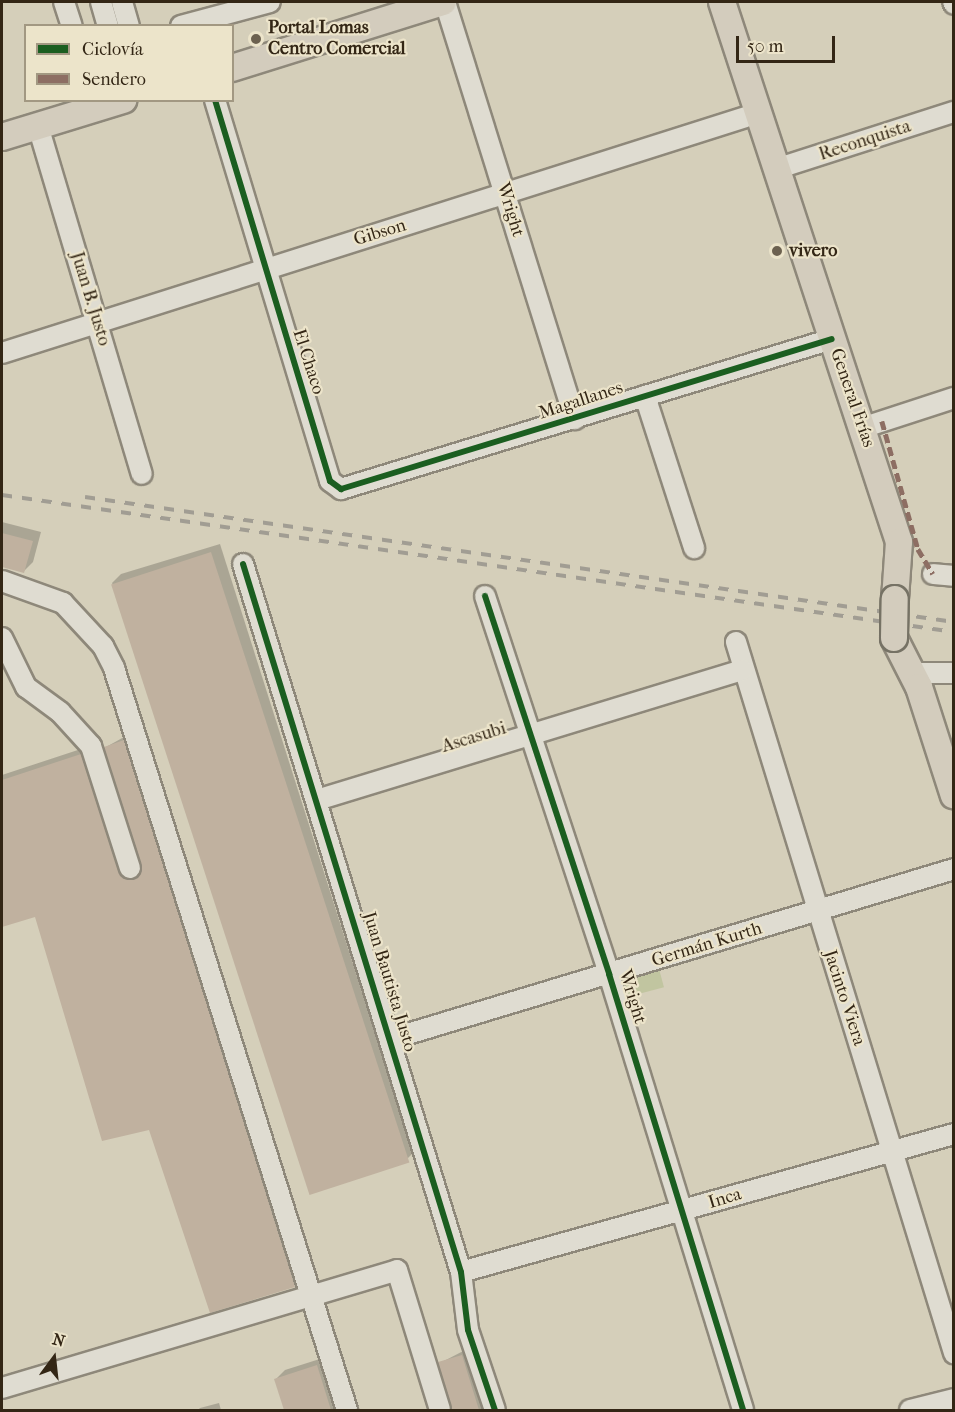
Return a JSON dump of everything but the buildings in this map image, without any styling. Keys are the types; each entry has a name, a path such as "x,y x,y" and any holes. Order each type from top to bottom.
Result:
{"main road":[{"path":"234,67 444,2"},
{"name":"General Frías","path":"722,2 899,542 894,599 894,638 913,674 954,796"},
{"path":"2,137 97,104"}],"street":[{"path":"67,2 72,24"},
{"path":"101,2 107,24"},
{"path":"122,2 128,24"},
{"path":"188,24 270,2"},
{"name":"Wright","path":"444,2 575,419"},
{"path":"224,24 240,10"},
{"name":"El Chaco","path":"216,102 263,269 330,481 341,489"},
{"name":"Gibson","path":"2,353 758,112"},
{"name":"Reconquista","path":"776,169 954,112"},
{"name":"Juan B. Justo","path":"38,126 142,474"},
{"name":"Magallanes","path":"341,489 831,339"},
{"path":"645,396 694,548"},
{"path":"862,428 954,398"},
{"name":"Juan Bautista Justo","path":"243,564 461,1272 468,1330 495,1410"},
{"path":"933,574 954,576"},
{"path":"2,580 63,603 104,645 114,668 347,1410"},
{"name":"Wright","path":"484,596 609,974 743,1410"},
{"path":"2,638 26,687 60,712 91,746 130,868"},
{"name":"Jacinto Viera","path":"736,642 816,912 892,1148 954,1353"},
{"name":"Ascasubi","path":"317,800 743,670"},
{"path":"913,674 954,673"},
{"name":"Germán Kurth","path":"391,1039 954,869"},
{"name":"Inca","path":"461,1272 683,1211 892,1148 954,1134"},
{"path":"2,1388 397,1270 440,1410"},
{"path":"910,1410 954,1399"}],"green space":[{"path":"658,965 664,987 620,999 615,977"}],"railway":[{"path":"2,495 954,632"},
{"path":"85,497 954,622"}],"marked path":[{"path":"882,421 918,549 933,574"}],"cycle path":[{"path":"216,102 330,481 341,489 832,339"},
{"path":"243,564 461,1272 468,1330 495,1410"},
{"path":"485,596 609,974 743,1410"}],"place":[{"name":"Portal Lomas Centro Comercial","path":"256,39"},
{"name":"vivero","path":"777,251"}]}
